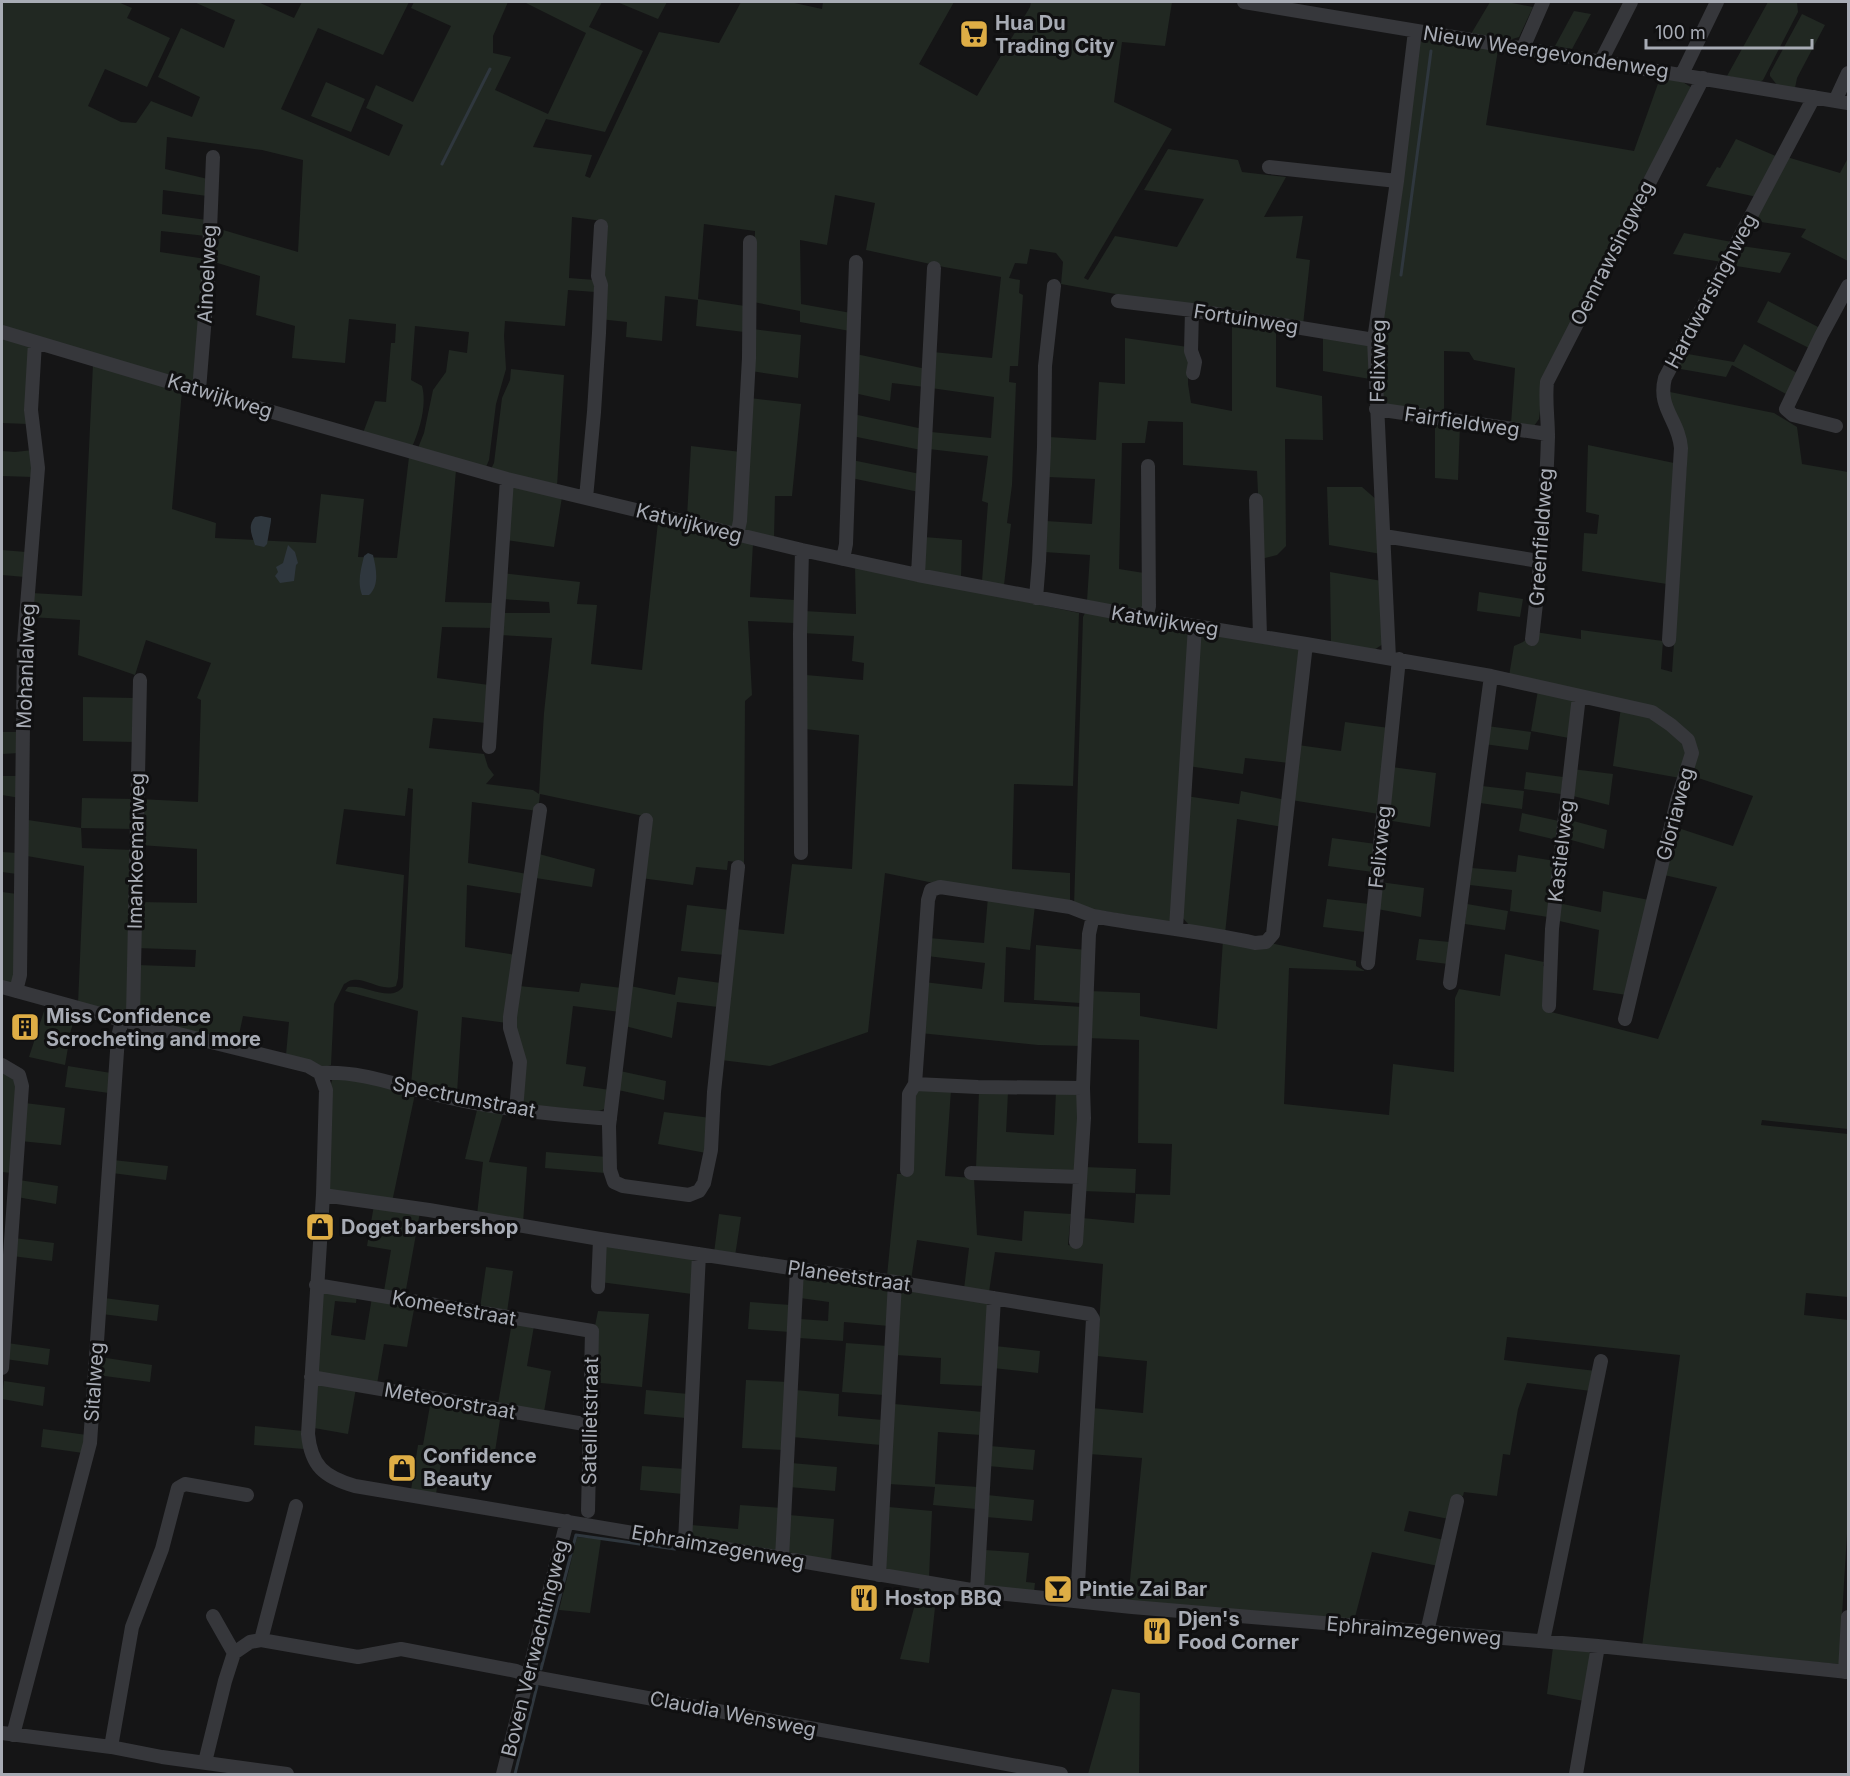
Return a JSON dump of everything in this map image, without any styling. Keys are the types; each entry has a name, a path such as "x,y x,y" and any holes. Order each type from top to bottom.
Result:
{"street":[{"name":"Nieuw Weergevondenweg","path":"1244,2 1282,4 1414,31 1842,102"},
{"path":"1523,48 1543,2"},
{"path":"1601,61 1631,2"},
{"path":"1682,74 1717,2"},
{"name":"Felixweg","path":"1368,963 1394,659 1376,409 1374,340 1397,181 1414,31"},
{"path":"1842,102 1848,74"},
{"name":"Oemrawsingweg","path":"1548,434 1547,382 1703,78"},
{"name":"Hardwarsinghweg","path":"1669,640 1681,448 1680,439 1662,398 1662,389 1665,378 1814,96"},
{"name":"Ainoelweg","path":"199,390 208,279 213,157"},
{"path":"1269,167 1397,181"},
{"path":"586,498 599,333 601,285 598,276 601,226"},
{"path":"737,535 740,520 746,414 750,242"},
{"path":"843,559 846,544 856,262"},
{"path":"918,575 934,268"},
{"path":"1036,598 1044,447 1045,366 1054,286"},
{"path":"1836,426 1793,416 1786,409 1848,286"},
{"name":"Fortuinweg","path":"1118,301 1192,310 1374,340"},
{"path":"1192,310 1191,351 1195,362 1193,373"},
{"name":"Katwijkweg","path":"2,332 507,479 737,535 918,575 1036,598 1394,659"},
{"name":"Mohanlalweg","path":"16,991 20,975 24,643 38,468 31,410 35,342"},
{"name":"Fairfieldweg","path":"1376,409 1548,434"},
{"name":"Greenfieldweg","path":"1532,639 1548,434"},
{"path":"1146,618 1149,606 1148,466"},
{"path":"489,747 507,479"},
{"path":"1256,500 1260,636"},
{"path":"1384,536 1539,561"},
{"path":"801,853 802,550"},
{"path":"1176,928 1195,626"},
{"path":"907,1170 909,1095 915,1084 928,900 931,890 940,887 1070,908 1093,916 1141,925 1176,928 1255,943 1266,942 1273,934 1306,644"},
{"name":"Gloriaweg","path":"1394,659 1491,676 1652,712 1671,724 1688,740 1692,753 1677,801 1625,1019"},
{"path":"1450,983 1491,676"},
{"name":"Imankoemarweg","path":"126,1021 133,1016 140,680"},
{"name":"Kastielweg","path":"1549,1006 1552,929 1580,696"},
{"path":"516,1110 520,1062 510,1028 510,1017 540,810"},
{"path":"646,820 610,1119 610,1170 614,1182 623,1186 689,1195 699,1191 704,1183 711,1150 714,1092 738,867"},
{"path":"1076,1242 1084,1118 1083,1088 1089,934 1093,916"},
{"path":"2,987 126,1021 308,1066 320,1073"},
{"name":"Sitalweg","path":"7,1734 90,1443 118,1037 126,1021"},
{"path":"2,1065 19,1075 22,1086 2,1368"},
{"name":"Spectrumstraat","path":"320,1073 338,1072 360,1076 447,1098 516,1110 610,1119"},
{"name":"Ephraimzegenweg","path":"320,1073 326,1090 323,1196 308,1434 310,1450 320,1469 328,1475 355,1485 977,1591 1599,1646 1847,1672"},
{"path":"915,1084 978,1088 1083,1088"},
{"path":"971,1173 1080,1178"},
{"name":"Planeetstraat","path":"323,1196 429,1210 600,1239 895,1282 1090,1314 1093,1319 1077,1601"},
{"path":"598,1287 600,1239"},
{"path":"685,1542 699,1254"},
{"path":"782,1558 798,1269"},
{"path":"879,1575 895,1282"},
{"name":"Komeetstraat","path":"316,1285 592,1331"},
{"path":"977,1591 994,1298"},
{"name":"Satellietstraat","path":"588,1511 592,1331"},
{"path":"1543,1641 1601,1361"},
{"name":"Meteoorstraat","path":"311,1377 590,1425"},
{"path":"111,1747 132,1627 162,1549 178,1488 185,1484 247,1495"},
{"path":"1427,1632 1457,1501"},
{"path":"211,1767 225,1681 234,1653 249,1642 261,1640 296,1506"},
{"name":"Boven Verwachtingweg","path":"502,1774 567,1521"},
{"path":"213,1616 234,1653"},
{"path":"1847,1672 1848,1617"},
{"name":"Claudia Wensweg","path":"261,1640 358,1657 406,1650 516,1671 528,1676 1061,1774"},
{"path":"1576,1774 1599,1646"},
{"path":"7,1734 111,1747 211,1767 287,1774"}],"shaded area":[{"path":"2,2 118,2 132,8 127,18 170,38 147,87 105,69 88,106 121,122 136,123 151,101 192,117 200,97 158,77 181,28 224,48 235,20 194,2 258,2 294,18 302,2 409,2 383,55 318,28 281,109 389,156 403,125 366,108 376,85 413,102 451,26 411,8 414,2 508,2 493,36 493,53 511,57 495,90 548,114 586,33 524,2 602,2 589,27 643,51 605,132 546,119 533,147 592,155 585,176 590,178 659,32 719,43 741,2 790,2 822,9 823,2 954,2 919,64 977,96 1031,2 1172,2 1165,46 1122,42 1114,102 1172,129 1084,278 1088,280 1115,236 1177,247 1204,199 1144,190 1168,149 1238,160 1242,172 1286,177 1264,217 1303,216 1296,258 1310,260 1303,325 1061,284 1063,262 1056,253 1030,249 1027,264 1015,263 1009,278 1020,280 1019,293 1023,295 1018,366 1010,366 1009,382 1016,383 1012,485 1007,523 1011,524 1004,585 982,581 988,503 982,501 988,456 929,449 931,432 991,438 994,397 931,388 933,352 992,358 1001,277 866,250 875,203 835,195 827,245 800,240 801,304 851,313 850,331 800,322 800,311 753,302 755,231 704,224 698,299 745,306 744,332 696,326 698,300 665,296 662,341 626,337 627,322 599,319 603,221 572,217 569,278 595,280 595,292 568,290 565,326 505,321 506,369 496,404 489,460 486,467 418,448 424,433 433,390 446,372 449,350 467,353 469,332 415,326 411,380 422,386 424,401 420,425 412,447 363,433 375,401 386,402 391,343 395,343 396,324 349,319 345,363 292,358 295,326 256,315 260,276 211,261 213,227 298,252 303,160 262,150 167,137 165,169 208,179 207,196 163,190 162,214 207,220 206,236 161,231 160,252 206,259 195,381 2,328"},
{"path":"617,2 667,2 658,19"},
{"path":"1490,2 1507,2 1533,7 1519,37 1509,40 1471,34"},
{"path":"1768,2 1797,2 1798,12 1763,80 1760,82 1727,76"},
{"path":"1574,11 1591,14 1572,49 1555,46"},
{"path":"1802,14 1825,25 1797,78 1795,88 1777,85 1770,73"},
{"path":"1428,38 1498,50 1486,125 1634,151 1660,78 1683,82 1692,88 1545,374 1539,419 1534,426 1511,424 1515,368 1474,360 1469,352 1444,351 1444,415 1382,404 1378,346 1419,43"},
{"path":"326,82 365,99 351,132 311,116"},
{"path":"1736,139 1778,157 1757,197 1706,186 1717,167 1720,168"},
{"path":"1787,157 1840,173 1848,158 1848,261 1801,237 1806,229 1755,221"},
{"path":"1684,233 1732,242 1722,262 1673,254"},
{"path":"1741,246 1791,253 1780,273 1730,265"},
{"path":"1768,301 1820,328 1811,349 1757,322"},
{"path":"1232,321 1276,328 1276,387 1322,396 1323,440 1285,439 1286,546 1277,555 1261,559 1257,471 1183,465 1183,422 1148,421 1145,443 1122,443 1119,569 1144,573 1145,612 1087,601 1090,555 1044,552 1046,521 1092,524 1095,479 1048,477 1049,437 1096,440 1099,382 1125,384 1125,338 1188,347 1188,384 1191,403 1232,411"},
{"path":"753,329 801,335 798,378 751,371"},
{"path":"1323,335 1368,344 1370,379 1323,371"},
{"path":"2,336 30,346 28,424 2,423"},
{"path":"1744,344 1799,374 1788,395 1732,365 1726,377 1675,368 1682,353 1734,362"},
{"path":"856,354 926,369 925,387 892,383 890,401 854,393"},
{"path":"93,364 182,390 172,509 216,523 215,538 316,543 321,494 364,499 358,557 397,558 409,457 456,470 445,602 494,603 493,628 442,627 437,678 489,685 486,723 433,718 429,748 484,754 488,767 494,775 486,784 533,790 539,794 552,638 500,635 502,613 550,613 549,602 501,599 502,573 580,582 577,604 597,605 591,664 642,670 658,522 753,543 750,597 795,600 794,623 748,621 752,695 745,701 744,863 728,861 727,870 696,867 693,885 641,878 648,817 540,794 538,811 472,802 468,863 527,874 524,894 467,885 465,947 516,955 507,1023 462,1017 457,1093 411,1084 418,1011 345,991 348,987 355,987 391,993 403,987 413,789 408,788 405,816 344,809 336,864 404,875 396,986 385,987 358,980 350,980 344,984 334,1004 331,1065 324,1067 286,1055 289,1022 243,1016 237,1044 137,1017 137,965 195,967 196,950 136,948 138,902 197,903 197,849 140,845 140,799 198,802 201,700 197,698 211,663 146,640 135,675 78,655 80,620 30,617 32,593 82,596"},
{"path":"511,369 564,375 557,486 491,469 494,463 502,398 510,380"},
{"path":"1665,391 1774,413 1797,427 1802,464 1848,472 1848,1129 1762,1120 1761,1125 1848,1134 1848,1297 1806,1293 1804,1315 1848,1320 1848,1518 1839,1664 1642,1647 1680,1355 1507,1337 1504,1360 1596,1371 1591,1391 1527,1383 1518,1409 1510,1455 1503,1454 1497,1496 1464,1492 1463,1496 1455,1495 1449,1519 1409,1511 1404,1531 1444,1540 1438,1566 1372,1552 1354,1621 1088,1597 1084,1595 1081,1585 1129,1590 1142,1458 1089,1454 1092,1408 1143,1413 1147,1361 1097,1356 1103,1264 995,1252 989,1292 964,1289 969,1248 917,1240 911,1280 887,1276 897,1174 909,1174 911,1096 917,1087 951,1090 945,1176 974,1178 977,1235 1022,1241 1024,1211 1071,1214 1068,1245 1079,1246 1082,1218 1134,1223 1136,1194 1170,1195 1172,1144 1138,1143 1139,1040 1087,1038 1089,991 1140,993 1140,1016 1217,1029 1223,940 1270,943 1356,961 1356,966 1365,971 1289,968 1284,1104 1389,1115 1393,1064 1454,1072 1455,998 1459,989 1500,996 1505,954 1544,962 1543,966 1549,967 1551,1012 1658,1039 1717,887 1664,875 1675,827 1733,846 1753,796 1689,775 1696,751 1665,713 1509,676 1514,646 1535,632 1581,639 1581,630 1663,641 1661,669 1672,672 1687,459"},
{"path":"750,398 801,404 792,496 775,496 774,538 746,532 741,525"},
{"path":"853,414 923,429 921,450 852,436"},
{"path":"1435,422 1460,424 1458,480 1435,478"},
{"path":"1588,445 1674,463 1667,584 1582,571 1584,533 1597,534 1599,515 1586,512"},
{"path":"691,446 741,452 735,528 687,517"},
{"path":"33,450 33,477 2,476 2,451"},
{"path":"852,460 920,474 919,492 851,478"},
{"path":"511,485 562,497 554,547 506,540"},
{"path":"1327,487 1362,487 1378,501 1381,554 1329,545"},
{"path":"255,517 271,518 267,544 264,547 255,545 251,531 251,524"},
{"path":"924,537 962,540 961,577 923,570"},
{"path":"288,545 295,552 298,563 294,581 280,583 275,576 278,572 276,567 283,563"},
{"path":"2,550 26,552 25,577 2,575"},
{"path":"368,553 373,555 376,581 369,595 362,595 360,576 364,556"},
{"path":"855,566 1079,613 1073,786 1014,784 1012,869 1070,873 1070,905 968,890 885,873 868,1032 770,1066 721,1060 735,929 784,934 792,864 852,869 859,735 805,729 806,675 863,680 864,663 852,661 854,636 802,633 804,611 856,614"},
{"path":"1330,572 1382,581 1383,644 1374,650 1331,644"},
{"path":"1479,592 1523,599 1520,617 1477,611"},
{"path":"1085,613 1187,630 1189,636 1171,920 1167,922 1074,906 1083,617"},
{"path":"1199,632 1300,650 1289,763 1245,758 1243,774 1188,766"},
{"path":"1538,690 1574,700 1569,738 1531,731"},
{"path":"83,697 135,698 135,742 83,741"},
{"path":"1621,707 1663,722 1689,752 1680,778 1613,766"},
{"path":"1345,722 1389,728 1379,814 1291,800 1298,745 1341,751"},
{"path":"1487,726 1531,732 1528,750 1484,744"},
{"path":"2,732 19,732 19,753 2,754"},
{"path":"1392,767 1436,773 1430,827 1386,820"},
{"path":"1572,769 1613,774 1609,805 1569,795"},
{"path":"1526,772 1563,777 1561,794 1524,789"},
{"path":"2,776 20,776 20,798 2,795"},
{"path":"1482,786 1524,791 1522,809 1480,803"},
{"path":"1241,791 1286,800 1282,827 1237,819 1225,934 1189,925 1182,917 1186,796 1239,804"},
{"path":"82,798 134,799 133,829 81,828"},
{"path":"1522,813 1559,821 1557,840 1519,831"},
{"path":"1566,819 1607,830 1604,849 1564,838"},
{"path":"28,820 81,828 82,848 133,850 127,1015 78,1004 84,866 27,856"},
{"path":"1332,838 1376,844 1373,872 1328,866"},
{"path":"2,852 17,853 17,874 2,872"},
{"path":"539,854 595,869 592,887 536,878"},
{"path":"1518,855 1555,861 1548,917 1510,911 1512,890 1470,885 1472,868 1516,872"},
{"path":"1380,882 1424,888 1421,917 1377,909"},
{"path":"1603,891 1649,900 1627,995 1593,990 1599,930 1555,920 1558,903 1601,912"},
{"path":"2,892 17,894 15,980 10,983 2,982"},
{"path":"988,897 1035,905 1030,950 1006,947 1004,1002 1083,1007 1082,1046 1038,1045 920,1033 924,982 982,989 985,963 927,956 929,938 984,943"},
{"path":"1327,899 1369,904 1365,932 1323,927"},
{"path":"1467,904 1508,911 1505,930 1465,924"},
{"path":"687,905 730,910 725,955 681,951"},
{"path":"1419,939 1450,942 1448,964 1416,960"},
{"path":"1036,945 1086,950 1080,1003 1034,1000"},
{"path":"678,977 721,983 718,1007 677,1002 672,1038 625,1026 630,986 675,995"},
{"path":"581,983 622,988 620,1012 573,1006 566,1064 586,1067 583,1086 610,1090 607,1108 599,1111 521,1105 513,1023 519,986 579,992"},
{"path":"46,1005 76,1015 65,1065 29,1057"},
{"path":"68,1066 111,1073 109,1093 65,1087"},
{"path":"2,1068 17,1080 12,1173 2,1172"},
{"path":"620,1071 666,1081 664,1100 618,1090"},
{"path":"333,1077 415,1094 392,1202 330,1191 327,1186 331,1084"},
{"path":"1078,1090 1078,1172 976,1168 979,1091 1008,1092 1006,1132 1054,1135 1056,1091"},
{"path":"25,1103 65,1108 61,1145 20,1141"},
{"path":"478,1106 504,1111 489,1162 527,1167 523,1223 477,1215 483,1162 465,1159"},
{"path":"664,1112 711,1118 706,1153 658,1144"},
{"path":"546,1152 607,1157 605,1173 545,1168"},
{"path":"113,1160 168,1166 166,1180 112,1173"},
{"path":"1084,1167 1136,1169 1135,1193 1083,1191"},
{"path":"19,1180 58,1186 56,1204 17,1197"},
{"path":"374,1205 420,1212 405,1295 384,1291 391,1250 367,1246"},
{"path":"719,1214 741,1217 735,1256 714,1253"},
{"path":"14,1238 54,1243 52,1261 12,1256"},
{"path":"604,1244 691,1259 694,1261 692,1294 600,1282"},
{"path":"486,1267 513,1271 507,1312 480,1308"},
{"path":"803,1276 889,1287 889,1326 844,1322 843,1341 799,1338 800,1319 828,1321 829,1302 800,1298"},
{"path":"903,1288 986,1303 989,1306 984,1386 940,1384 941,1358 896,1355 899,1291"},
{"path":"322,1291 357,1294 356,1303 335,1301 331,1335 365,1340 372,1297 415,1304 407,1347 384,1344 377,1384 319,1373 316,1365"},
{"path":"104,1298 159,1305 157,1321 102,1314"},
{"path":"750,1302 791,1305 790,1332 748,1329"},
{"path":"598,1311 649,1314 642,1387 591,1382 594,1331"},
{"path":"512,1322 534,1326 527,1366 551,1371 544,1412 498,1404"},
{"path":"7,1343 50,1349 48,1365 5,1359"},
{"path":"846,1343 888,1346 884,1395 842,1392"},
{"path":"995,1346 1040,1351 1038,1373 993,1368"},
{"path":"100,1357 152,1365 150,1382 97,1375"},
{"path":"746,1380 788,1382 784,1450 742,1448"},
{"path":"4,1381 45,1387 43,1406 2,1399"},
{"path":"317,1384 356,1388 348,1434 314,1428"},
{"path":"646,1390 688,1394 686,1418 644,1414"},
{"path":"795,1390 839,1394 838,1416 883,1420 881,1445 792,1437"},
{"path":"431,1400 501,1413 494,1458 443,1450 436,1494 411,1490 418,1445 423,1445"},
{"path":"894,1404 983,1412 981,1435 938,1432 935,1484 978,1487 976,1509 933,1505 935,1487 889,1484"},
{"path":"255,1426 303,1431 304,1449 254,1445"},
{"path":"43,1429 87,1435 83,1453 41,1447"},
{"path":"990,1446 1035,1450 1033,1470 988,1466"},
{"path":"791,1463 837,1467 835,1491 789,1487"},
{"path":"642,1466 685,1469 683,1494 640,1490"},
{"path":"987,1495 1034,1500 1032,1521 986,1517"},
{"path":"740,1505 782,1508 778,1551 691,1536 691,1525 738,1529"},
{"path":"889,1507 932,1511 929,1578 886,1571 884,1566"},
{"path":"789,1515 834,1519 831,1561 787,1552"},
{"path":"577,1537 601,1539 590,1613 559,1610"},
{"path":"985,1550 1029,1553 1026,1582 1035,1583 1034,1592 983,1586"},
{"path":"920,1586 937,1589 929,1663 900,1659"},
{"path":"1553,1647 1589,1651 1592,1659 1584,1701 1547,1694"},
{"path":"1112,1689 1140,1693 1139,1774 1088,1774"}],"waterway":[{"path":"1401,275 1431,51"},
{"path":"442,164 490,69"},
{"path":"541,1669 576,1535 675,1549"},
{"path":"515,1774 537,1686"}],"place":[{"name":"Hua Du Trading City","path":"974,34"},
{"name":"Miss Confidence Scrocheting and more","path":"25,1027"},
{"name":"Doget barbershop","path":"320,1227"},
{"name":"Confidence Beauty","path":"402,1468"},
{"name":"Pintie Zai Bar","path":"1058,1589"},
{"name":"Hostop BBQ","path":"864,1598"},
{"name":"Djen's Food Corner","path":"1157,1631"}]}
